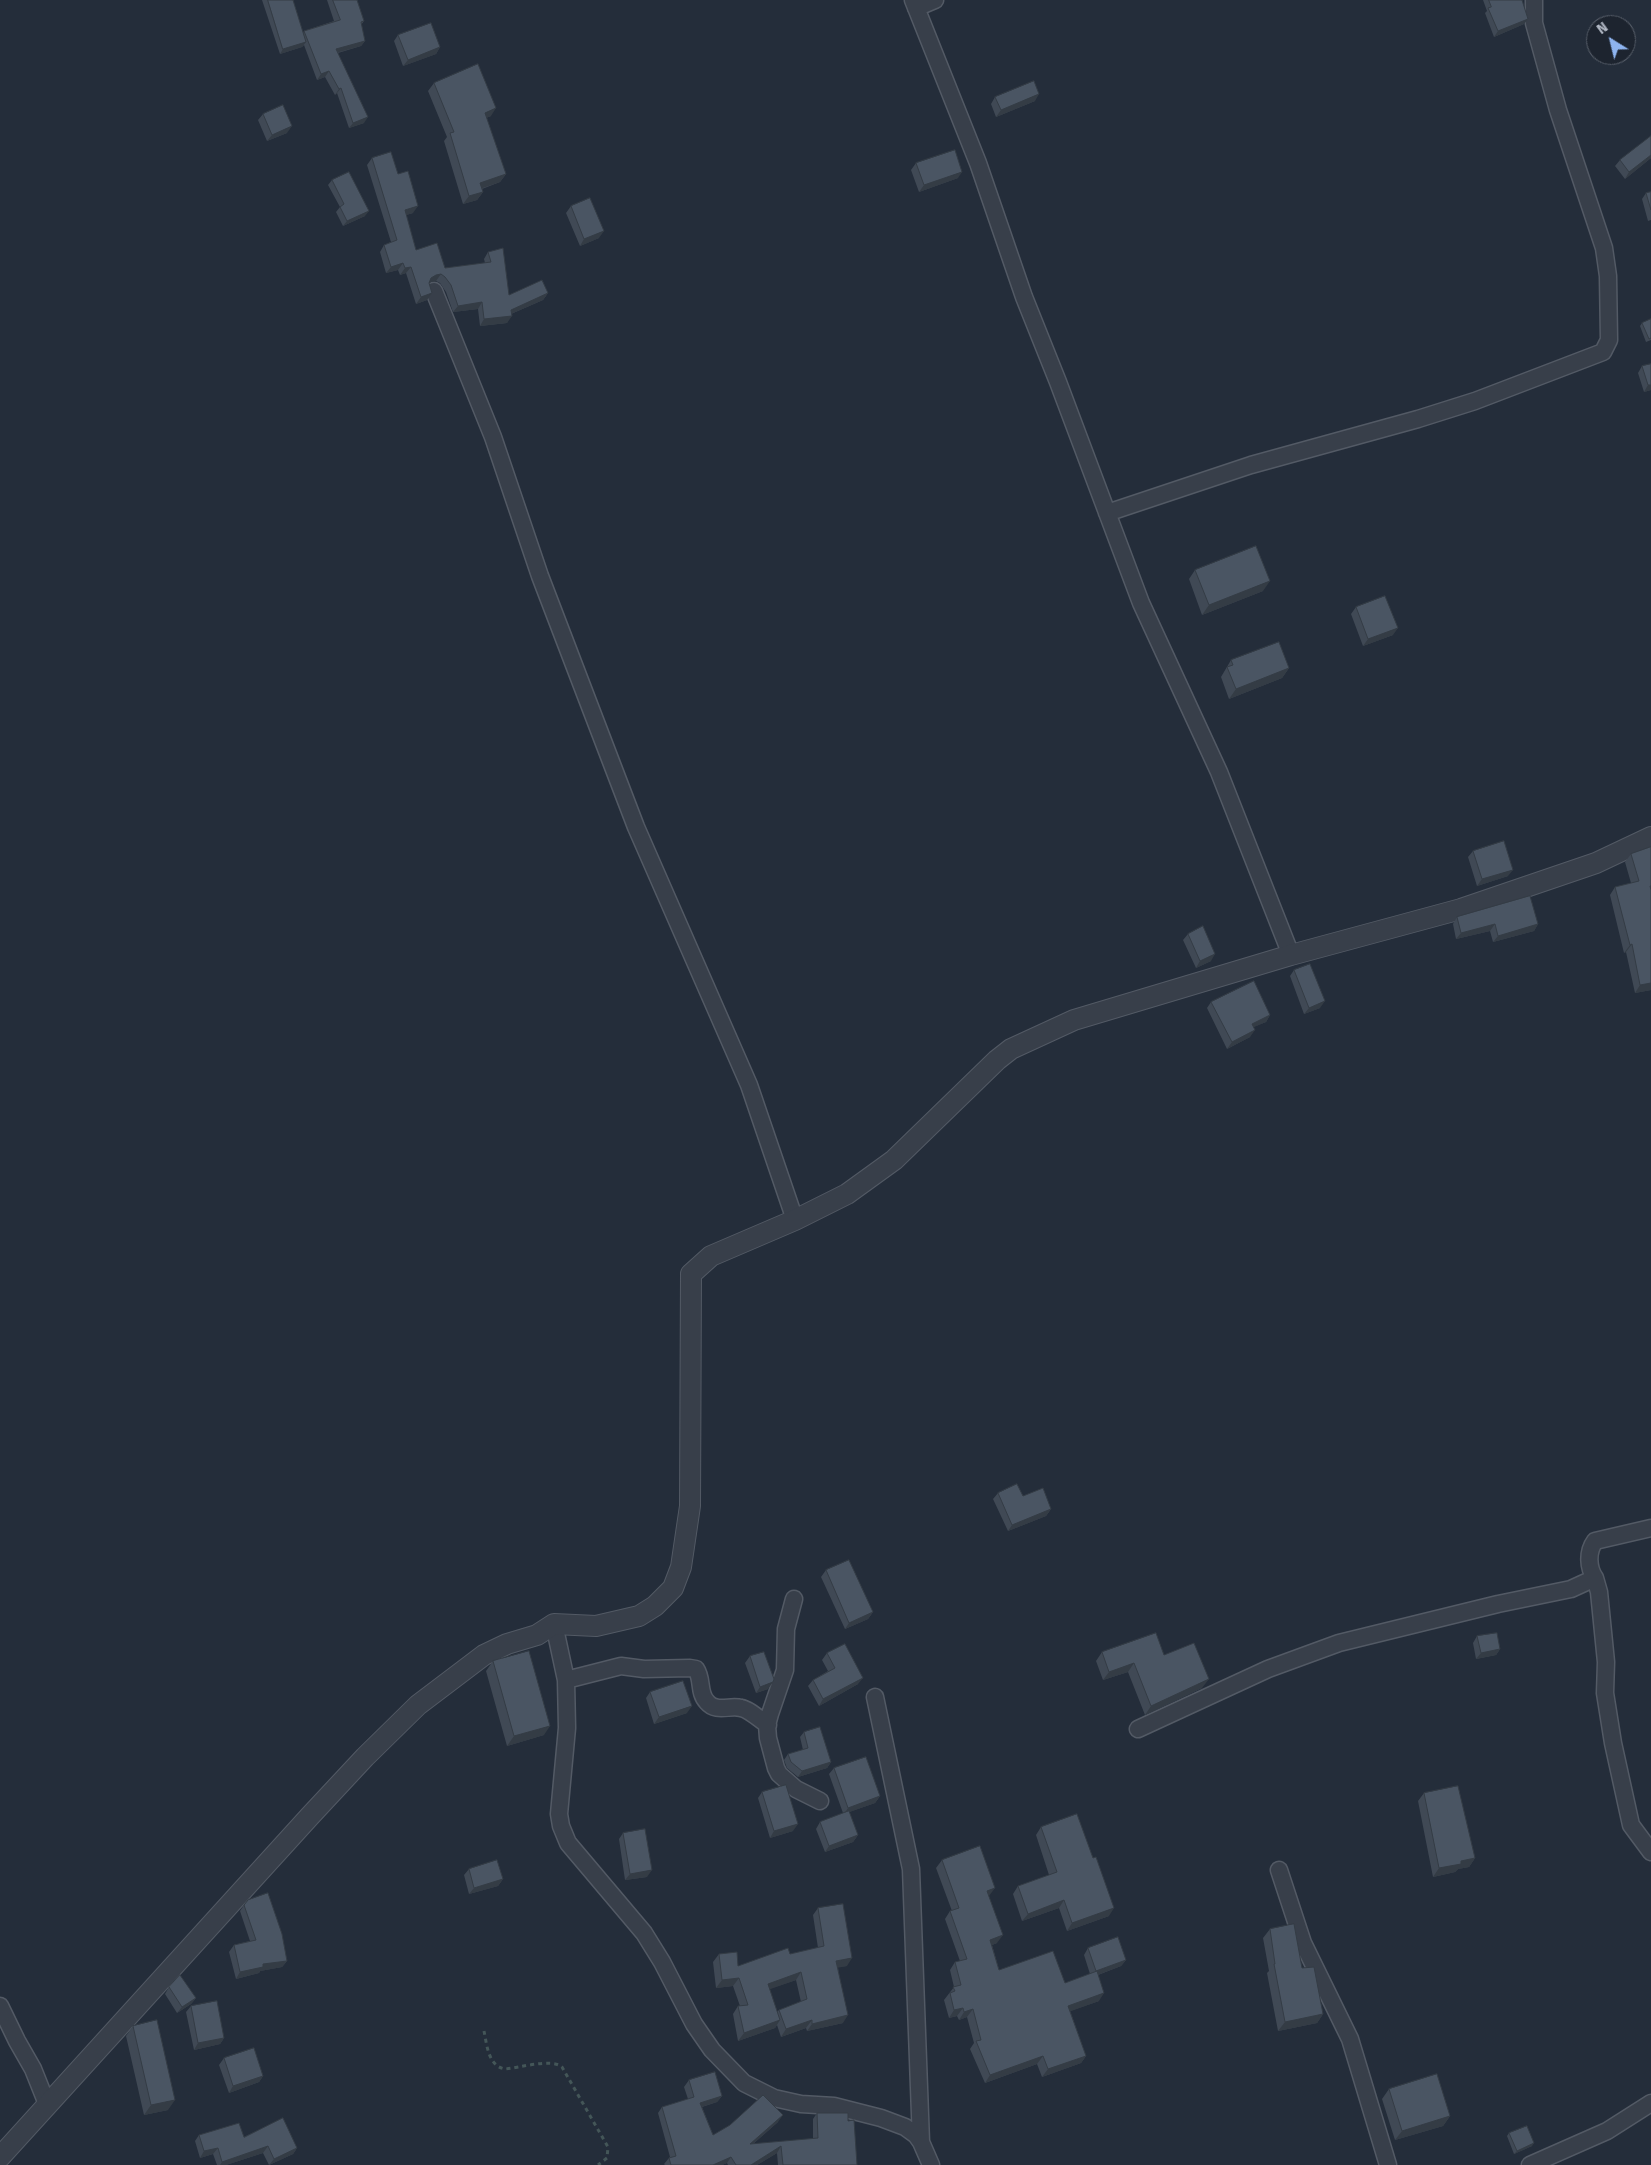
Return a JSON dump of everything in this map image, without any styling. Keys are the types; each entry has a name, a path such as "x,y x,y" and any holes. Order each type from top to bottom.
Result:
{"street":[{"path":"935,0 915,4 978,163 1024,297 1141,603 1219,772 1291,955"},
{"path":"1106,513 1251,465 1466,404 1603,352 1609,340 1608,276 1604,248 1553,92 1534,23 1534,0"},
{"path":"434,291 493,437 550,602 636,827 749,1084 796,1220"},
{"path":"0,2157 358,1764 418,1704 484,1655 507,1644 537,1635 554,1624 596,1626 639,1616 655,1606 673,1588 681,1567 690,1506 692,1274 711,1256 796,1220 847,1194 894,1160 947,1106 1011,1048 1074,1020 1291,955 1461,909 1596,863 1651,837"},
{"path":"1651,1528 1595,1541 1591,1551 1589,1570 1595,1578 1598,1592 1606,1662 1605,1693 1613,1743 1631,1825 1651,1852"},
{"path":"1138,1730 1268,1669 1339,1643 1498,1604 1570,1590 1595,1578"},
{"path":"794,1599 786,1628 785,1670 773,1703 768,1725 771,1753 779,1774 796,1788 820,1800"},
{"path":"554,1624 566,1680 567,1728 560,1796 561,1826 568,1843 644,1933 662,1962 694,2024 712,2050 744,2083 774,2098 801,2104 834,2106 881,2118 905,2127 916,2135 921,2142 931,2165"},
{"path":"566,1680 621,1666 644,1669 696,1669 699,1673 701,1691 710,1706 741,1708 768,1725"},
{"path":"875,1697 911,1869 921,2142"},
{"path":"1279,1870 1303,1943 1350,2039 1388,2165"},
{"path":"0,2006 34,2069 47,2104"},
{"path":"1530,2165 1606,2131 1651,2103"}],"path":[{"path":"484,2032 492,2061 498,2068 505,2069 550,2062 558,2063 562,2067 608,2147 607,2158 598,2165"}],"building":[{"path":"268,0 293,0 306,42 283,49"},
{"path":"333,0 357,0 364,21 361,22 365,41 336,49 368,117 353,123 341,88 339,89 329,71 321,74 304,31 340,20"},
{"path":"1489,0 1522,0 1528,19 1498,31 1488,8 1491,7"},
{"path":"431,23 440,47 408,60 398,35"},
{"path":"478,64 496,108 485,113 506,174 480,183 483,192 469,196 450,133 454,132 434,83"},
{"path":"1034,81 1039,94 1001,110 995,97"},
{"path":"283,105 292,126 272,135 263,114"},
{"path":"1651,136 1651,155 1629,172 1620,160"},
{"path":"955,150 962,172 924,185 916,163"},
{"path":"391,152 398,174 408,171 418,206 405,210 416,250 437,243 445,268 491,262 488,252 503,248 509,295 542,280 548,293 511,310 512,316 484,319 482,302 458,306 451,285 441,274 431,278 429,283 432,293 421,297 411,267 405,268 403,263 391,267 384,245 397,240 372,158"},
{"path":"349,172 369,211 347,221 340,207 344,204 332,180"},
{"path":"1651,192 1651,210 1646,193"},
{"path":"590,198 604,231 584,239 571,206"},
{"path":"1651,319 1651,338 1649,339 1642,323"},
{"path":"1651,364 1651,385 1648,385 1642,366"},
{"path":"1256,546 1270,581 1209,605 1195,570"},
{"path":"1385,596 1398,628 1368,639 1356,607"},
{"path":"1279,642 1289,668 1236,689 1227,667 1233,665 1231,660"},
{"path":"1504,841 1513,870 1482,879 1473,851"},
{"path":"1651,847 1651,983 1640,985 1632,944 1630,945 1615,887 1639,881 1631,854"},
{"path":"1530,896 1538,924 1498,936 1495,924 1461,933 1457,917"},
{"path":"1203,926 1215,954 1200,961 1188,934"},
{"path":"1310,964 1325,1001 1309,1008 1294,970"},
{"path":"1254,981 1270,1015 1252,1024 1255,1030 1232,1042 1211,1002"},
{"path":"1017,1484 1023,1496 1043,1488 1051,1509 1012,1525 998,1493"},
{"path":"849,1560 873,1612 849,1623 826,1570"},
{"path":"1156,1633 1164,1655 1194,1643 1209,1679 1151,1706 1134,1663 1109,1672 1102,1652"},
{"path":"1497,1633 1500,1649 1481,1653 1477,1636"},
{"path":"845,1644 863,1678 823,1699 813,1680 835,1668 827,1653"},
{"path":"529,1651 550,1726 514,1736 493,1661"},
{"path":"764,1652 774,1679 773,1682 760,1687 750,1656"},
{"path":"683,1681 692,1706 659,1717 650,1692"},
{"path":"820,1727 831,1762 802,1771 791,1762 788,1754 808,1748 804,1732"},
{"path":"866,1757 880,1796 848,1808 834,1768"},
{"path":"786,1785 798,1824 774,1831 762,1792"},
{"path":"1458,1786 1475,1858 1461,1861 1461,1864 1439,1868 1424,1793"},
{"path":"849,1811 858,1835 829,1846 820,1822"},
{"path":"1077,1814 1093,1858 1096,1857 1114,1908 1072,1923 1064,1900 1028,1914 1018,1886 1057,1872 1041,1827"},
{"path":"645,1829 652,1870 630,1874 623,1833"},
{"path":"980,1846 995,1888 987,1891 1003,1935 990,1940 999,1970 1053,1951 1065,1983 1097,1971 1104,1993 1068,2006 1086,2056 1048,2069 1043,2056 990,2075 976,2041 981,2040 973,2009 964,2012 963,2008 954,2010 950,1993 955,1991 953,1987 961,1985 955,1962 967,1959 950,1911 959,1908 942,1860"},
{"path":"497,1860 503,1879 474,1888 469,1869"},
{"path":"268,1893 282,1934 287,1961 263,1964 263,1967 240,1972 234,1945 256,1940 244,1905 248,1900"},
{"path":"843,1904 852,1958 836,1961 848,2015 812,2024 812,2020 786,2029 779,2010 807,1999 801,1972 768,1984 780,2020 744,2033 738,2006 748,2005 739,1978 722,1980 719,1954 737,1952 738,1966 788,1948 790,1954 824,1946 818,1908"},
{"path":"1294,1924 1302,1968 1314,1967 1323,2014 1285,2022 1274,1964 1270,1929"},
{"path":"1118,1937 1126,1960 1096,1971 1088,1948"},
{"path":"180,1975 196,1998 182,2007 169,1987"},
{"path":"217,2001 224,2038 198,2043 191,2006"},
{"path":"157,2020 175,2100 151,2105 133,2026"},
{"path":"254,2048 263,2076 233,2086 224,2058"},
{"path":"715,2072 722,2096 700,2103 713,2135 730,2125 763,2095 783,2115 750,2144 818,2138 817,2113 848,2113 848,2121 854,2120 857,2165 783,2165 781,2146 751,2165 736,2165 731,2157 713,2165 671,2165 669,2158 676,2156 662,2107 694,2097 689,2080"},
{"path":"1437,2074 1450,2116 1402,2131 1389,2089"},
{"path":"283,2118 297,2148 274,2159 268,2146 222,2162 218,2148 204,2151 199,2135 239,2123 244,2137"},
{"path":"1527,2126 1534,2143 1517,2151 1509,2133"}]}
